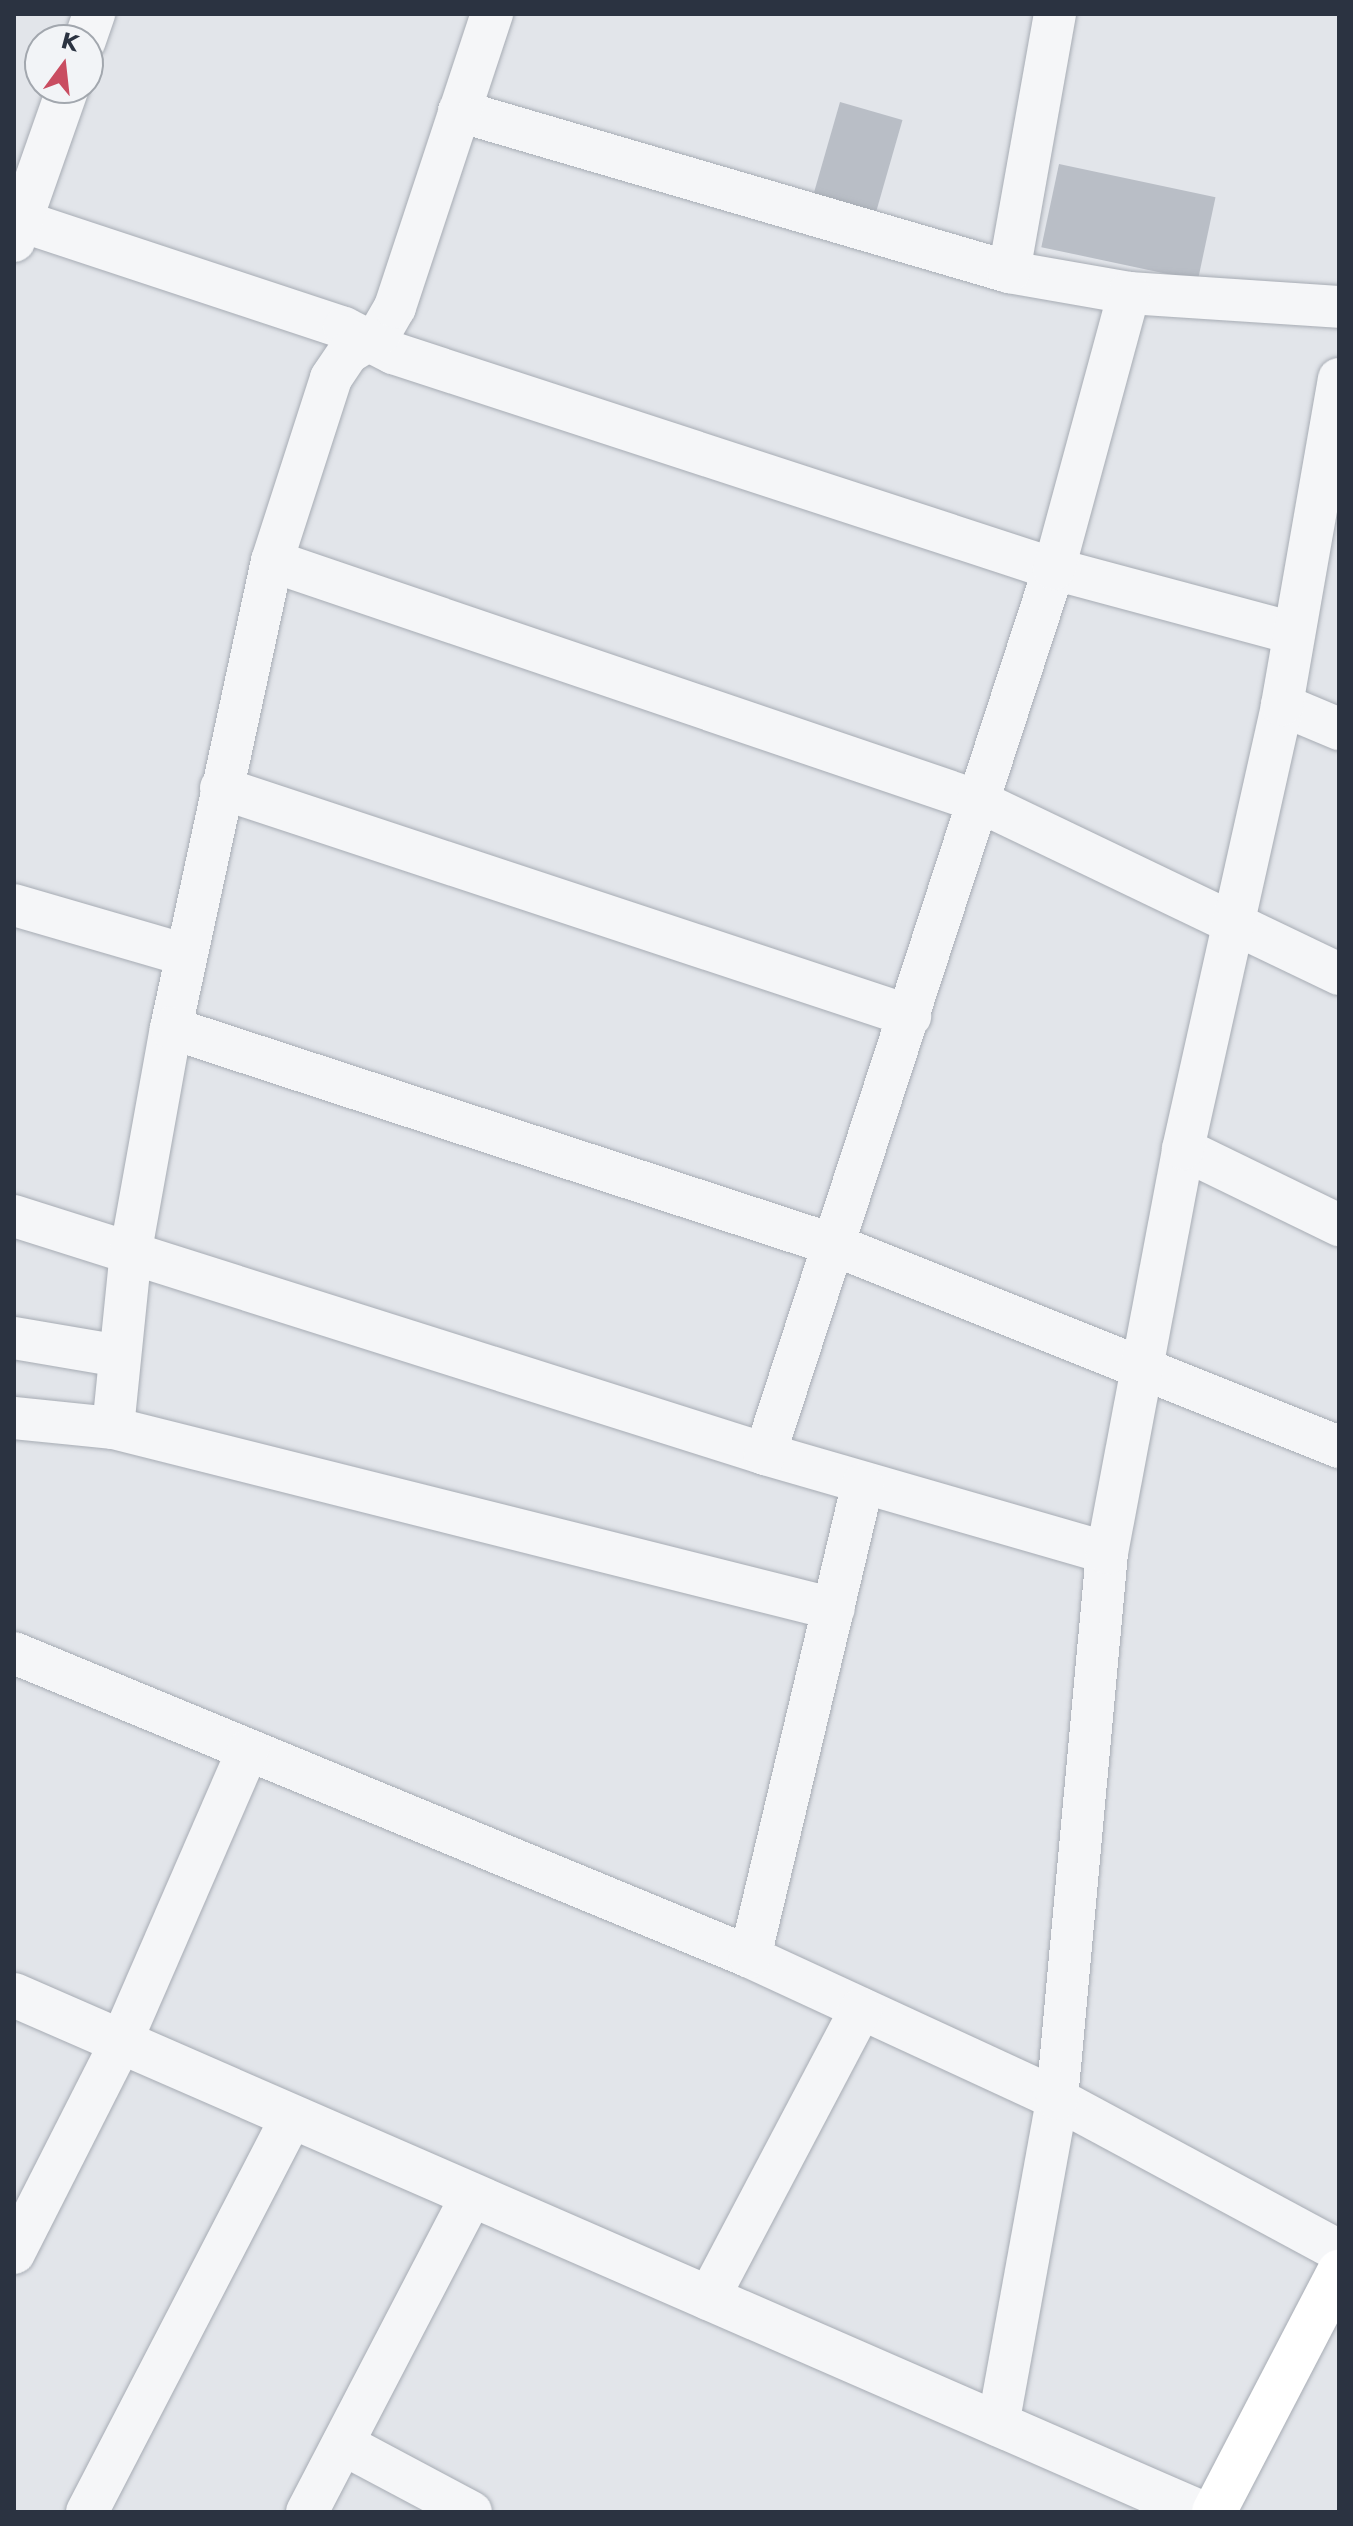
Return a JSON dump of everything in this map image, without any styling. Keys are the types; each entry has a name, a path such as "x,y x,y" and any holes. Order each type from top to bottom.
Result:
{"main road":[{"path":"1214,2512 1339,2272"}],"street":[{"path":"113,1428 131,1250 171,1028 272,561 331,378 348,353 370,341 395,307 492,14"},
{"path":"1009,272 1055,14"},
{"path":"58,104 28,152 17,231 370,341 1054,569 1293,633"},
{"path":"459,111 1009,272 1129,293 1339,307"},
{"path":"765,1454 1054,569 1129,293"},
{"path":"998,2425 1057,2099 1107,1553 1183,1149 1282,705 1293,633 1331,477 1339,379"},
{"path":"272,561 978,801 1234,921 1339,974"},
{"path":"1282,705 1339,729"},
{"path":"221,788 910,1016"},
{"path":"14,905 186,955"},
{"path":"171,1028 834,1245 1141,1365 1339,1447"},
{"path":"1183,1149 1339,1225"},
{"path":"14,1216 131,1250 765,1454 1107,1553"},
{"path":"14,1338 119,1356"},
{"path":"14,1418 113,1428 834,1609"},
{"path":"750,1957 863,1484"},
{"path":"14,1653 750,1957 1057,2099 1339,2251"},
{"path":"14,2253 121,2042 248,1750"},
{"path":"14,1995 1199,2512"},
{"path":"708,2299 861,2009"},
{"path":"87,2512 292,2117"},
{"path":"307,2512 472,2195"},
{"path":"343,2444 471,2512"}],"building":[{"path":"840,102 902,120 871,229 809,211"},
{"path":"1059,164 1216,197 1198,280 1041,247"}]}
